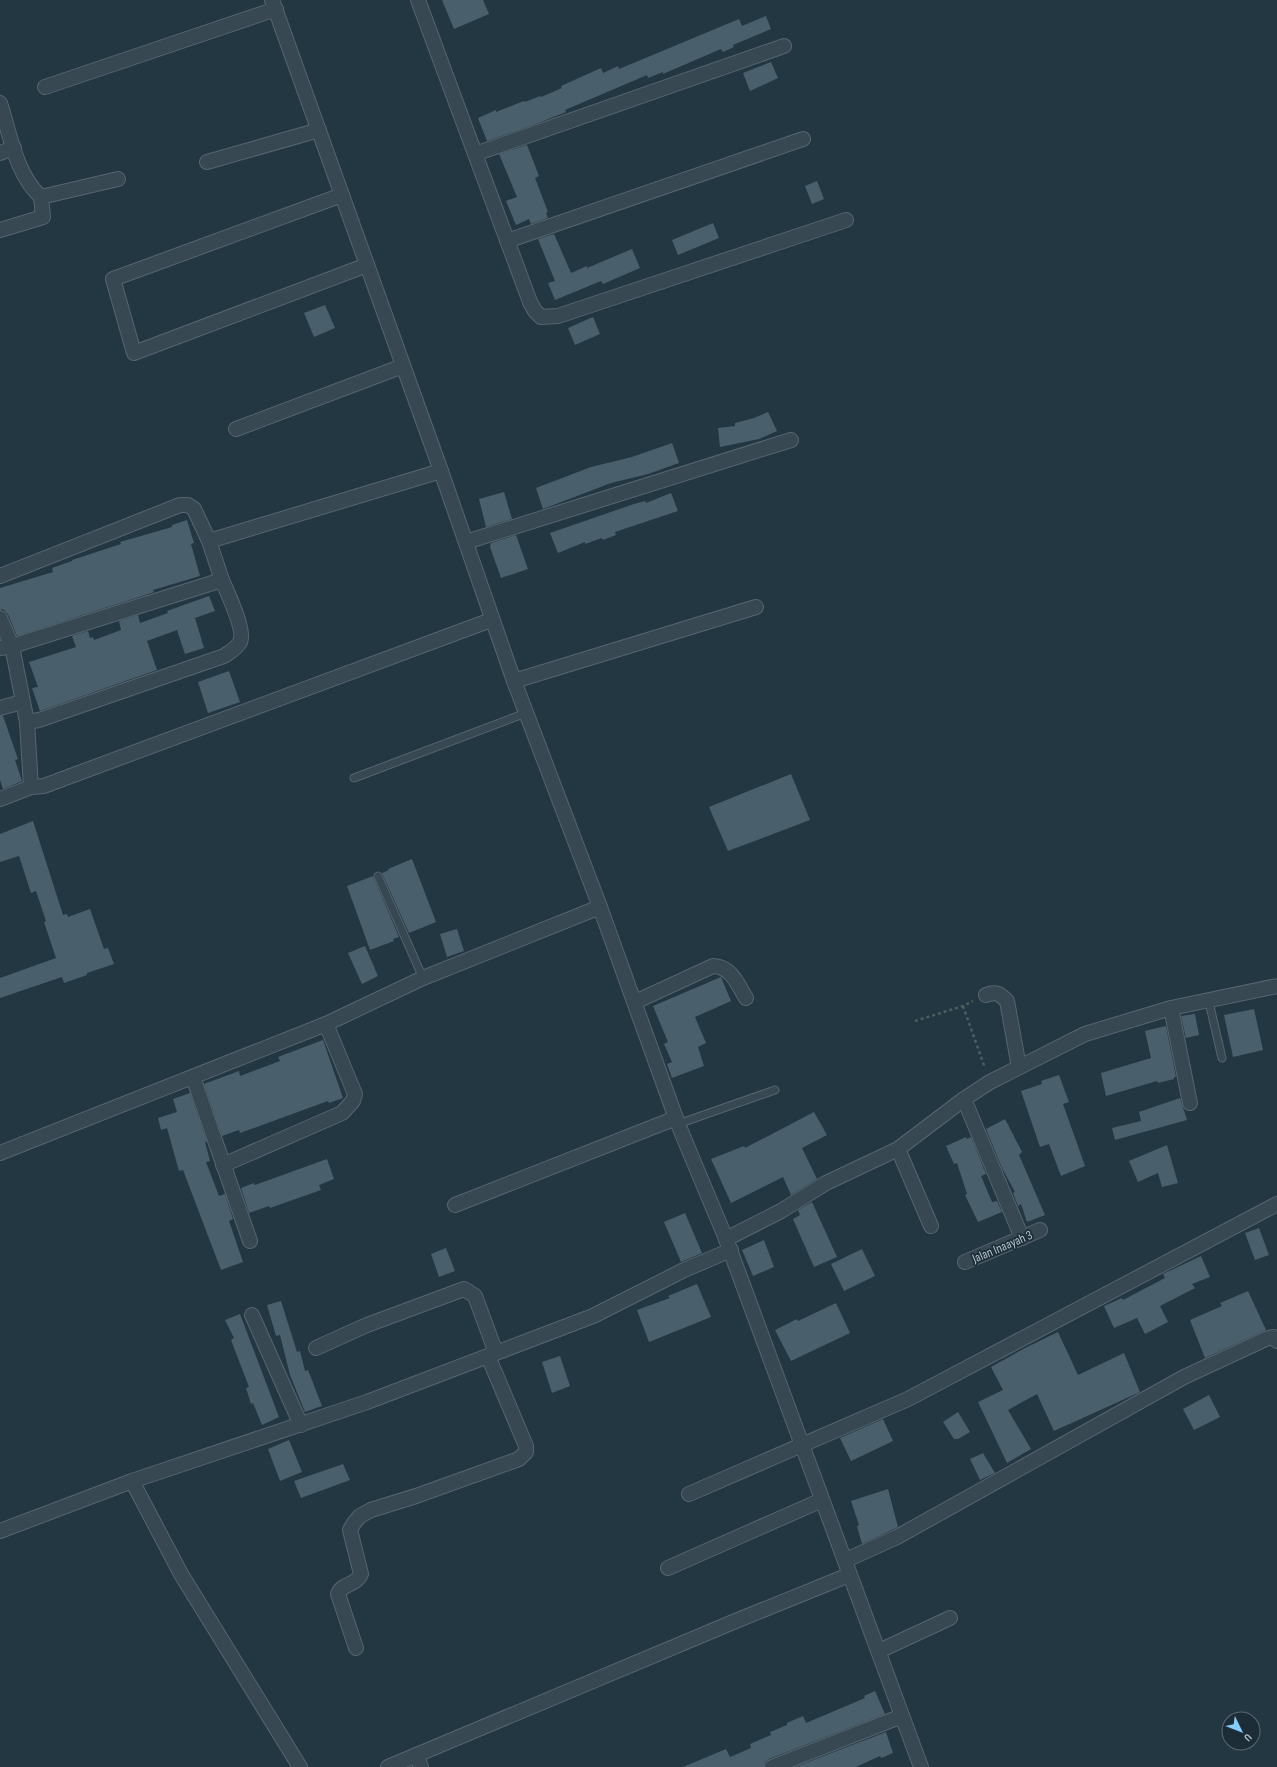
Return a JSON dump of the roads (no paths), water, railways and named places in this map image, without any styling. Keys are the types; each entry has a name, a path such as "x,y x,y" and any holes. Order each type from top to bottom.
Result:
{"street":[{"path":"418,0 530,302 535,311 541,317 558,316 846,220"},
{"path":"44,87 274,5 441,471 491,620 600,907 677,1121 728,1244 822,1500 846,1560 849,1575 879,1651 921,1767"},
{"path":"475,154 784,46"},
{"path":"0,103 14,148 27,182 41,198 43,217 0,230"},
{"path":"207,162 319,130"},
{"path":"507,241 803,139"},
{"path":"0,153 14,148"},
{"path":"41,198 118,180"},
{"path":"342,195 114,279 134,353 367,265"},
{"path":"236,429 403,366"},
{"path":"466,542 791,440"},
{"path":"209,541 441,471"},
{"path":"0,576 180,505 188,505 194,509 209,541 241,631 241,642 234,650 224,656 39,720 27,722"},
{"path":"6,647 222,580"},
{"path":"514,681 756,607"},
{"path":"0,618 6,647 27,722 31,787"},
{"path":"0,799 31,787 44,786 75,775 491,620"},
{"path":"0,708 22,702"},
{"path":"0,1153 326,1024 423,978 600,907"},
{"path":"635,1002 713,966 724,968 731,974 746,998"},
{"path":"0,1531 132,1481 301,1425 593,1316 684,1270 826,1183 898,1149 964,1099 990,1082 1084,1034 1171,1008 1277,988"},
{"path":"986,995 993,992 999,994 1007,1001 1019,1067"},
{"path":"1171,1008 1190,1103"},
{"path":"223,1165 342,1113 353,1101 355,1094 326,1024"},
{"path":"193,1077 250,1241"},
{"path":"964,1099 1022,1238"},
{"path":"455,1205 677,1121"},
{"path":"898,1149 931,1226"},
{"path":"689,1494 908,1399 1277,1204"},
{"name":"Jalan Inaayah 3","path":"965,1262 1040,1230"},
{"path":"316,1348 367,1325 464,1289 475,1296 492,1354 526,1446 526,1452 519,1458 416,1496 371,1510 354,1523 350,1530 361,1574 356,1582 342,1587 338,1594 356,1648"},
{"path":"252,1315 301,1425"},
{"path":"846,1560 897,1537 923,1523 1184,1377 1268,1338 1274,1338 1277,1341"},
{"path":"132,1481 181,1574 300,1767"},
{"path":"668,1568 822,1500"},
{"path":"388,1767 418,1761 738,1620 849,1575"},
{"path":"879,1651 950,1618"},
{"path":"772,1767 902,1716"}],"lane":[{"path":"354,778 526,713"},
{"path":"378,876 423,978"},
{"path":"1209,1002 1222,1058"},
{"path":"677,1121 775,1090"}]}
